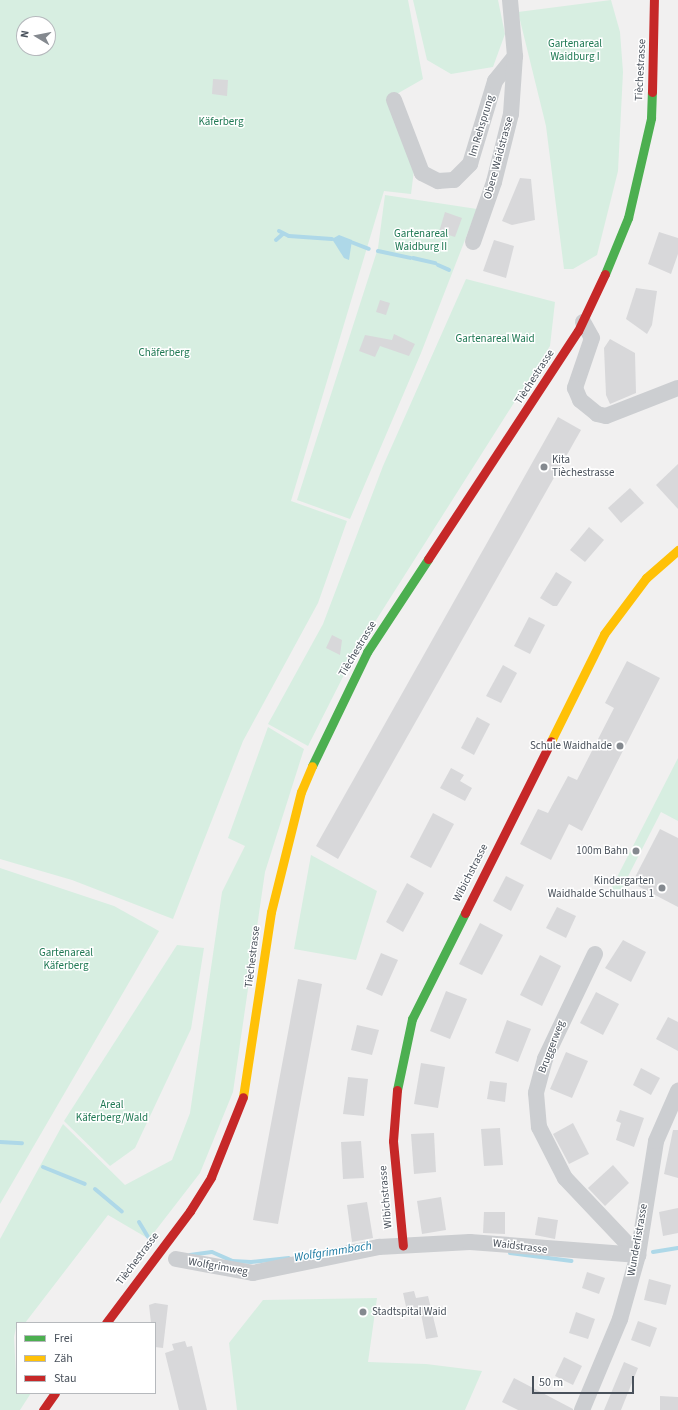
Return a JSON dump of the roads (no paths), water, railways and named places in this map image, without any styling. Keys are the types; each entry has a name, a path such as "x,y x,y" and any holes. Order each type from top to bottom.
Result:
{"street":[{"name":"Obere Waidstrasse","path":"473,242 504,147 511,114 515,56 510,0"},
{"name":"Tièchestrasse","path":"107,1322 193,1205 211,1177 237,1119 249,1076 271,912 301,792 326,731 367,652 583,322 611,262 642,166 654,78 654,0"},
{"name":"Im Rehsprung","path":"394,100 422,173 438,181 454,180 470,164 495,81 515,56"},
{"path":"583,322 592,338 574,388 584,404 601,416 678,388"},
{"name":"Wibichstrasse","path":"402,1246 393,1141 395,1098 412,1019 604,634 646,578 678,550"},
{"name":"Bruggerweg","path":"595,954 545,1059 536,1093 539,1126 565,1178 638,1255"},
{"name":"Wunderlistrasse","path":"582,1410 620,1319 638,1255 656,1140 678,1090"},
{"name":"Waidstrasse","path":"402,1246 470,1242 638,1255"},
{"name":"Wolfgrimweg","path":"176,1259 253,1273 379,1247 402,1246"},
{"path":"43,1410 54,1394"}],"water":[{"path":"339,235 352,240 349,260 344,258 332,239"}],"waterway":[{"path":"279,231 289,236 332,239"},
{"path":"276,240 283,234"},
{"path":"351,242 369,249"},
{"path":"378,251 410,258"},
{"path":"413,258 435,263"},
{"path":"438,265 449,270"},
{"path":"0,1142 22,1143"},
{"name":"Wolfgrimmbach","path":"43,1167 85,1184"},
{"name":"Wolfgrimmbach","path":"95,1189 122,1212"},
{"name":"Wolfgrimmbach","path":"139,1222 148,1237"},
{"name":"Wolfgrimmbach","path":"653,1252 678,1248"},
{"name":"Wolfgrimmbach","path":"190,1255 212,1252 232,1261 251,1262 289,1258"},
{"name":"Wolfgrimmbach","path":"510,1253 571,1261"}],"place":[{"name":"Kita Tièchestrasse","path":"544,467"},
{"name":"Schule Waidhalde","path":"620,746"},
{"name":"100m Bahn","path":"636,851"},
{"name":"Kindergarten Waidhalde Schulhaus 1","path":"662,888"},
{"name":"Stadtspital Waid","path":"363,1312"}],"park label":[{"name":"Gartenareal Waidburg I","path":"575,51"},
{"name":"Käferberg","path":"221,122"},
{"name":"Gartenareal Waidburg II","path":"421,241"},
{"name":"Gartenareal Waid","path":"495,339"},
{"name":"Chäferberg","path":"164,353"},
{"name":"Gartenareal Käferberg","path":"66,960"},
{"name":"Areal Käferberg/Wald","path":"112,1112"}]}
